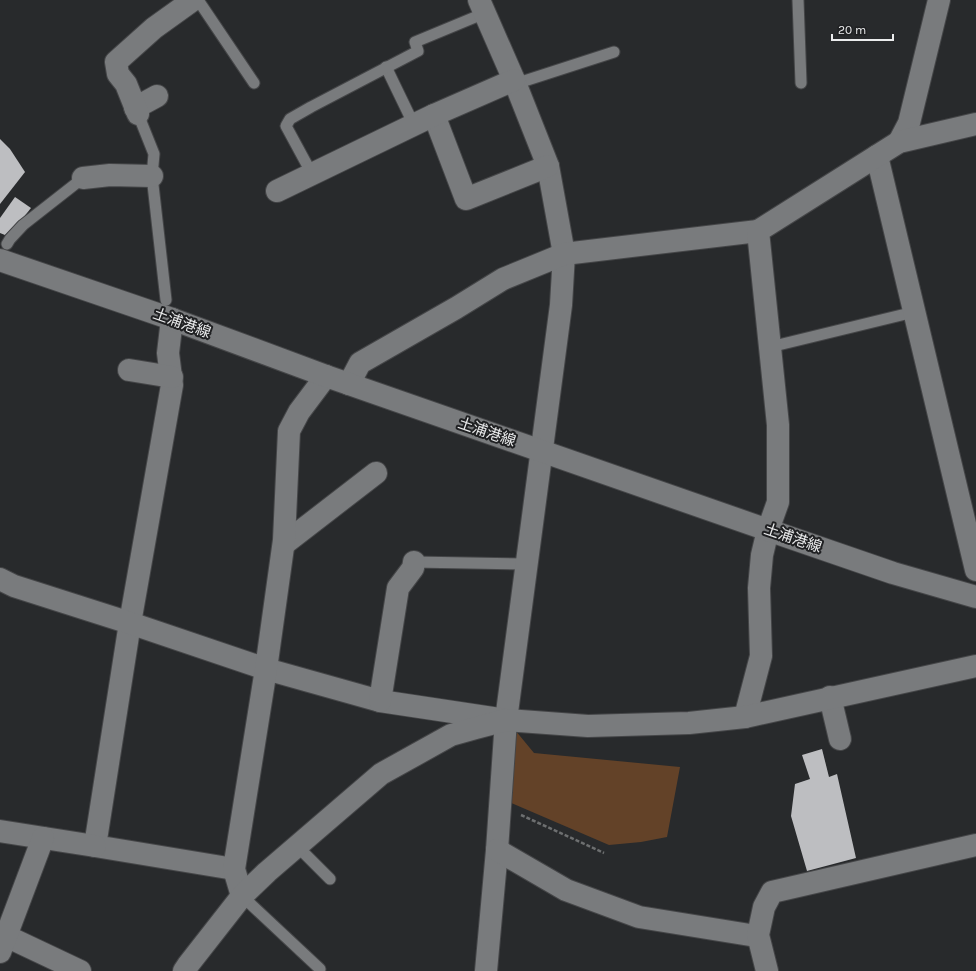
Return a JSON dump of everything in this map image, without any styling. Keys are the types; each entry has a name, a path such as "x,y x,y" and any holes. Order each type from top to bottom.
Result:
{"street":[{"path":"156,96 137,111 126,84 118,74 116,62 154,28 193,0"},
{"path":"899,142 909,123 939,0"},
{"path":"482,6 548,166 564,254 561,305 506,720 497,850 486,971"},
{"path":"277,191 434,115 514,82"},
{"path":"434,115 466,199 548,166"},
{"path":"349,384 360,363 503,279 564,254 758,231 899,142 976,124"},
{"path":"877,156 976,570"},
{"path":"83,178 110,175 152,176"},
{"path":"745,717 761,656 759,588 762,555 768,530 778,502 779,484 778,425 758,231"},
{"name":"土浦港線","path":"3,252 169,310 326,376 893,573 976,597"},
{"path":"95,846 130,623 172,385 168,353 169,310"},
{"path":"129,370 172,377"},
{"path":"242,896 234,869 266,669 284,544 290,431 299,412 326,376"},
{"path":"284,544 376,472"},
{"path":"380,700 398,588 413,568 414,562"},
{"path":"0,579 14,586 266,669 380,700 506,720 588,726 689,723 745,717 830,697 976,666"},
{"path":"830,697 840,739"},
{"path":"184,971 242,896 267,872 381,774 451,736 506,720"},
{"path":"0,831 234,869"},
{"path":"43,838 3,944 80,971"},
{"path":"767,971 758,935 764,907 772,892 976,845"},
{"path":"497,850 566,890 640,917 750,935 758,935"}],"lane":[{"path":"198,0 254,83"},
{"path":"798,0 801,83"},
{"path":"312,174 286,126 290,119 386,67 418,52 415,42 482,6"},
{"path":"514,82 614,52"},
{"path":"386,67 414,125"},
{"path":"137,111 154,154 152,176 169,310"},
{"path":"3,252 10,239 23,225 83,178"},
{"path":"770,347 914,312"},
{"path":"414,562 527,564"},
{"path":"297,846 330,880"},
{"path":"242,896 320,969"}],"path":[{"path":"500,805 604,853"}],"shaded area":[{"path":"515,730 534,753 680,767 667,837 641,842 609,845 509,802"}],"building":[{"path":"0,139 10,149 25,172 0,204"},
{"path":"15,197 31,208 5,235 0,233 0,218"},
{"path":"822,749 829,777 837,774 856,858 807,871 791,816 795,784 810,779 802,755"}]}
